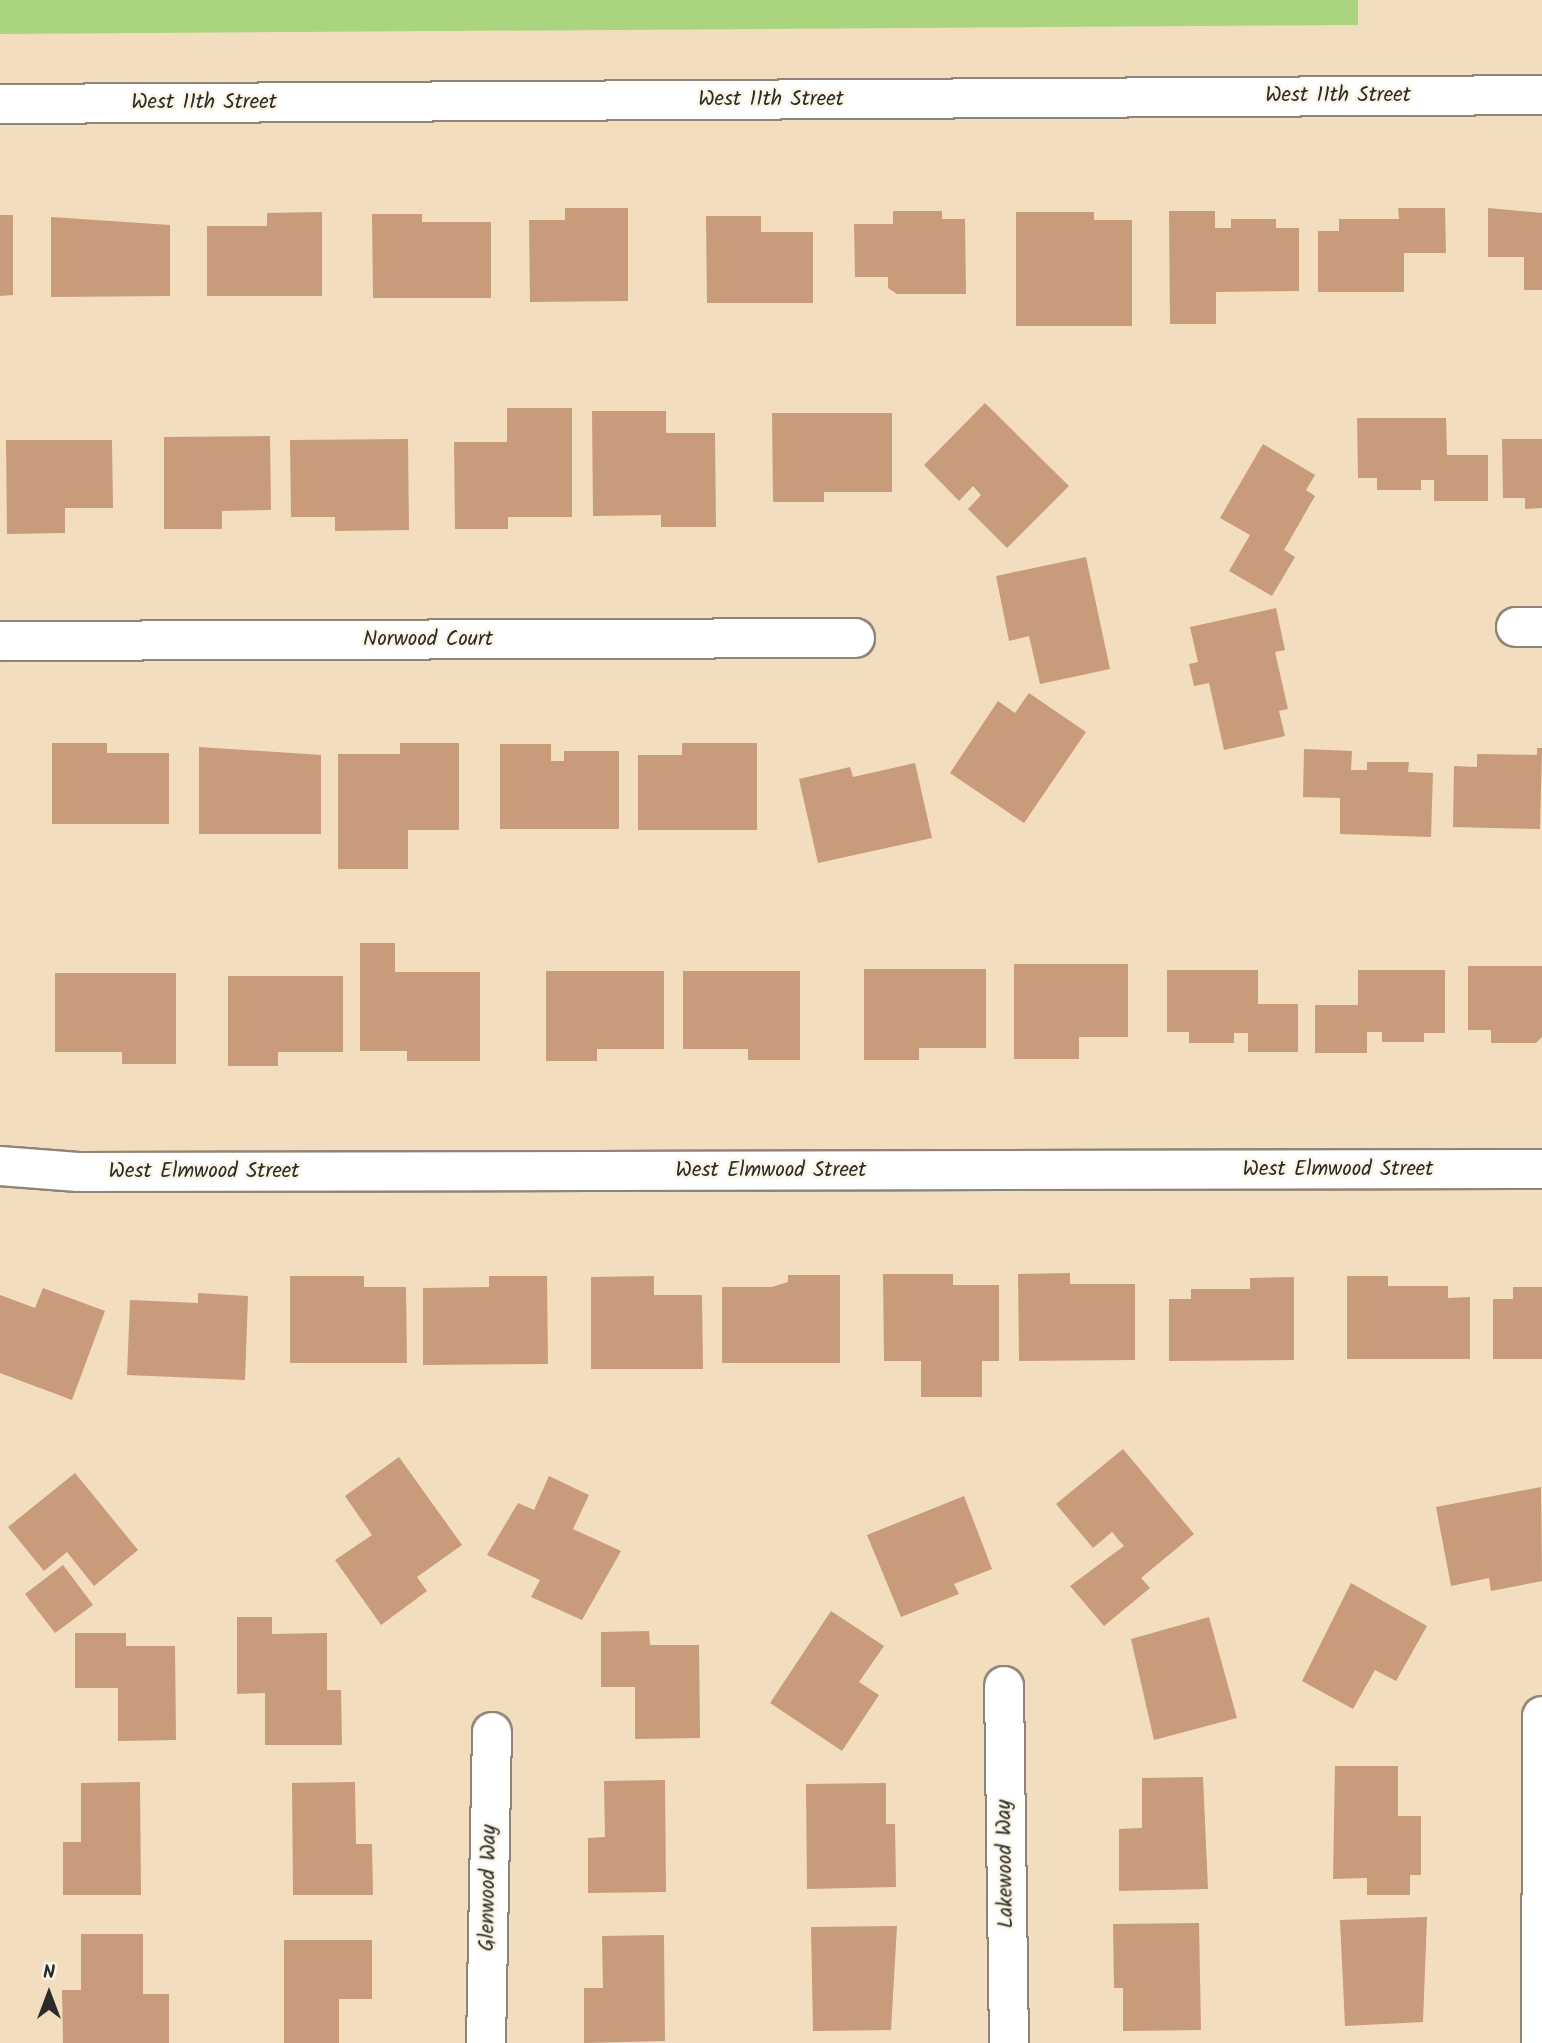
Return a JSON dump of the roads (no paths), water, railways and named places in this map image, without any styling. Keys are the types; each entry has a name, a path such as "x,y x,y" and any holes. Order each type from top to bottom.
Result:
{"street":[{"name":"West 11th Street","path":"0,104 1542,95"},
{"name":"Norwood Court","path":"0,641 855,638"},
{"name":"West Elmwood Street","path":"0,1166 78,1172 1542,1169"},
{"name":"Lakewood Way","path":"1004,1686 1009,2043"},
{"path":"1541,2043 1542,1716"},
{"name":"Glenwood Way","path":"486,2043 492,1732"}]}
